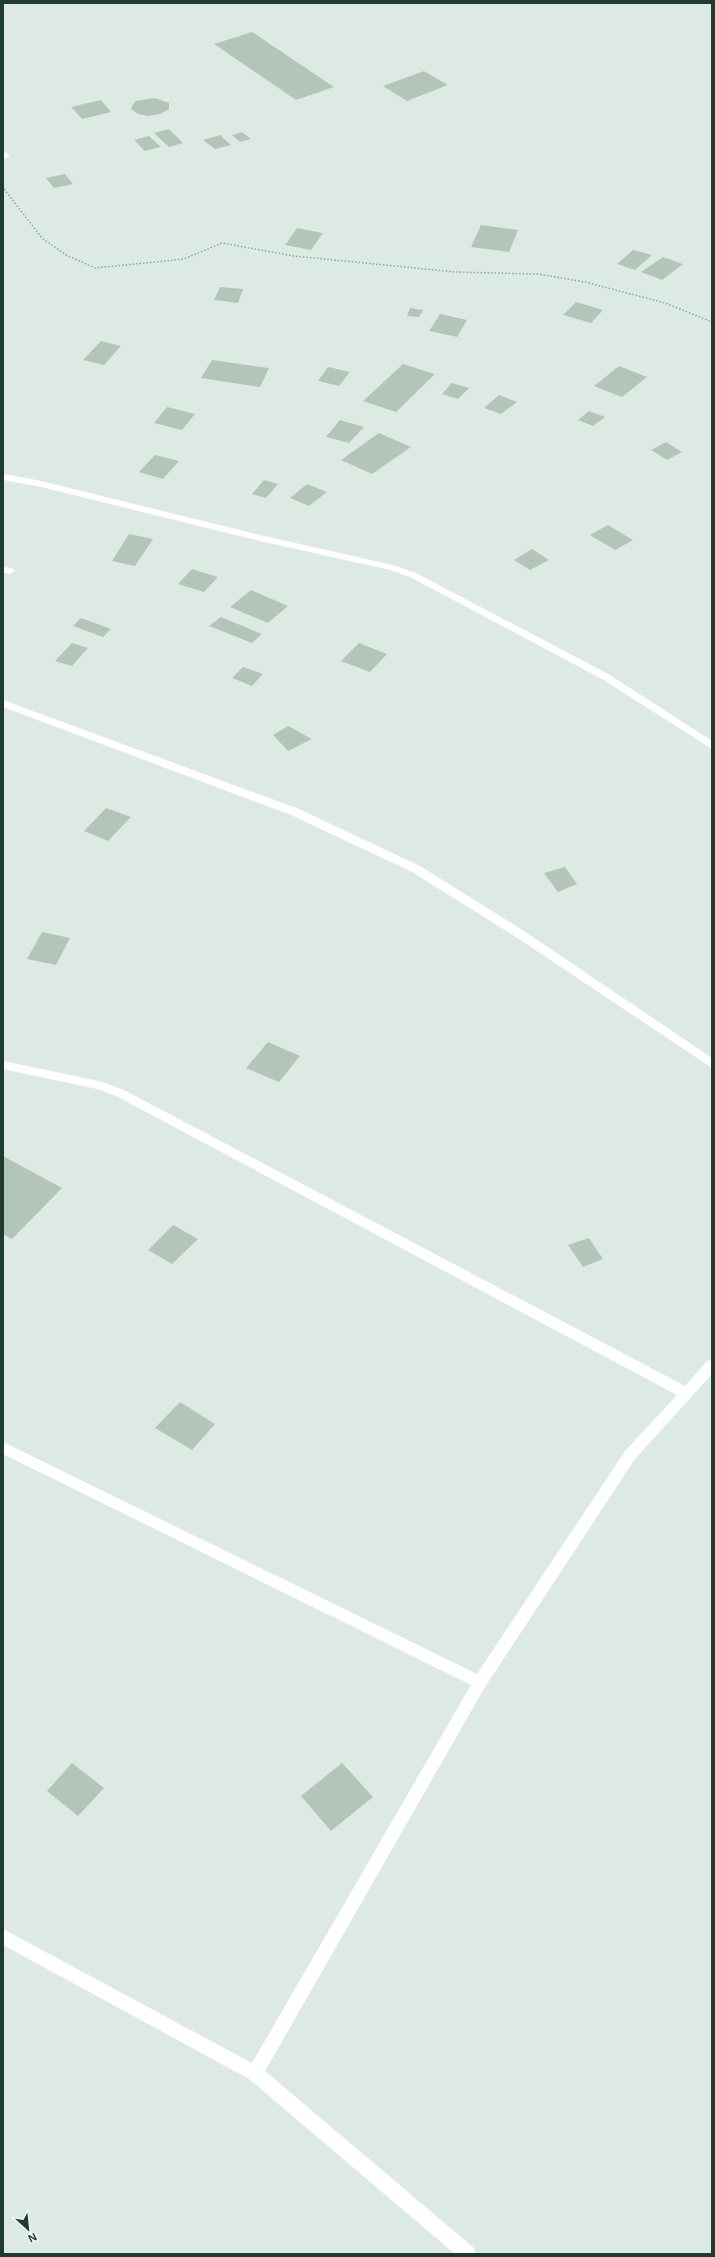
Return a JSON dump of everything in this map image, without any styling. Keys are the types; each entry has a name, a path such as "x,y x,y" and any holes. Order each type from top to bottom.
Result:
{"street":[{"path":"3,154 6,155 3,158"},
{"path":"3,477 393,568 413,575 606,677 712,746"},
{"path":"3,703 295,812 416,869 523,936 712,1064"},
{"path":"3,1065 99,1085 120,1093 686,1393"},
{"path":"255,2073 480,1682 630,1455 712,1365"},
{"path":"3,1448 480,1682"},
{"path":"3,1936 255,2073 468,2254"}],"path":[{"path":"3,188 42,238 66,255 95,268 184,259 222,243 294,256 456,272 538,274 585,282 665,303 712,322"}],"building":[{"path":"252,32 334,87 296,100 214,44"},
{"path":"424,71 448,85 407,101 383,86"},
{"path":"155,98 169,103 169,109 160,114 148,116 138,114 131,109 136,101"},
{"path":"101,100 111,112 82,119 71,107"},
{"path":"169,129 183,143 169,147 154,133"},
{"path":"242,132 251,139 240,142 232,135"},
{"path":"220,135 231,145 215,149 203,140"},
{"path":"149,136 161,147 145,151 134,140"},
{"path":"65,174 73,184 54,188 46,178"},
{"path":"481,225 518,230 509,252 471,247"},
{"path":"297,228 323,233 311,250 285,245"},
{"path":"633,250 652,255 635,270 617,264"},
{"path":"663,257 683,264 662,280 641,272"},
{"path":"220,287 243,289 238,303 214,300"},
{"path":"576,302 603,310 591,323 563,315"},
{"path":"410,308 423,310 419,317 407,316"},
{"path":"440,314 467,320 457,337 429,331"},
{"path":"101,341 121,346 104,365 83,360"},
{"path":"212,360 269,368 260,387 201,378"},
{"path":"403,364 435,374 396,412 363,401"},
{"path":"619,366 647,377 622,397 594,386"},
{"path":"328,367 350,372 339,386 318,381"},
{"path":"452,383 469,388 458,399 442,394"},
{"path":"499,395 517,402 501,414 484,408"},
{"path":"167,407 195,414 182,430 154,423"},
{"path":"589,411 605,417 593,426 578,420"},
{"path":"340,420 364,427 349,443 326,437"},
{"path":"379,433 411,447 372,474 341,460"},
{"path":"666,442 682,452 667,460 651,450"},
{"path":"155,455 179,461 163,479 139,472"},
{"path":"264,480 278,484 266,498 252,494"},
{"path":"307,484 327,492 309,506 290,498"},
{"path":"608,525 633,540 615,550 590,535"},
{"path":"129,534 153,539 135,566 112,561"},
{"path":"532,549 549,560 530,570 514,560"},
{"path":"192,569 218,577 204,592 178,584"},
{"path":"251,590 288,606 268,623 230,607"},
{"path":"221,617 262,634 252,643 209,626"},
{"path":"81,618 111,629 103,637 73,626"},
{"path":"72,643 88,648 72,666 55,661"},
{"path":"359,643 387,654 370,672 341,661"},
{"path":"243,667 263,674 252,686 232,678"},
{"path":"288,726 312,739 288,751 273,735"},
{"path":"106,808 131,817 108,841 84,831"},
{"path":"565,867 577,884 558,892 544,873"},
{"path":"42,932 70,938 56,965 27,959"},
{"path":"268,1042 300,1056 279,1082 246,1068"},
{"path":"3,1156 62,1188 12,1239 3,1234"},
{"path":"173,1225 198,1239 172,1264 148,1250"},
{"path":"589,1238 603,1259 583,1267 568,1245"},
{"path":"180,1402 215,1424 192,1450 155,1428"},
{"path":"72,1763 104,1788 78,1816 47,1791"},
{"path":"342,1763 373,1797 331,1831 301,1796"}]}
